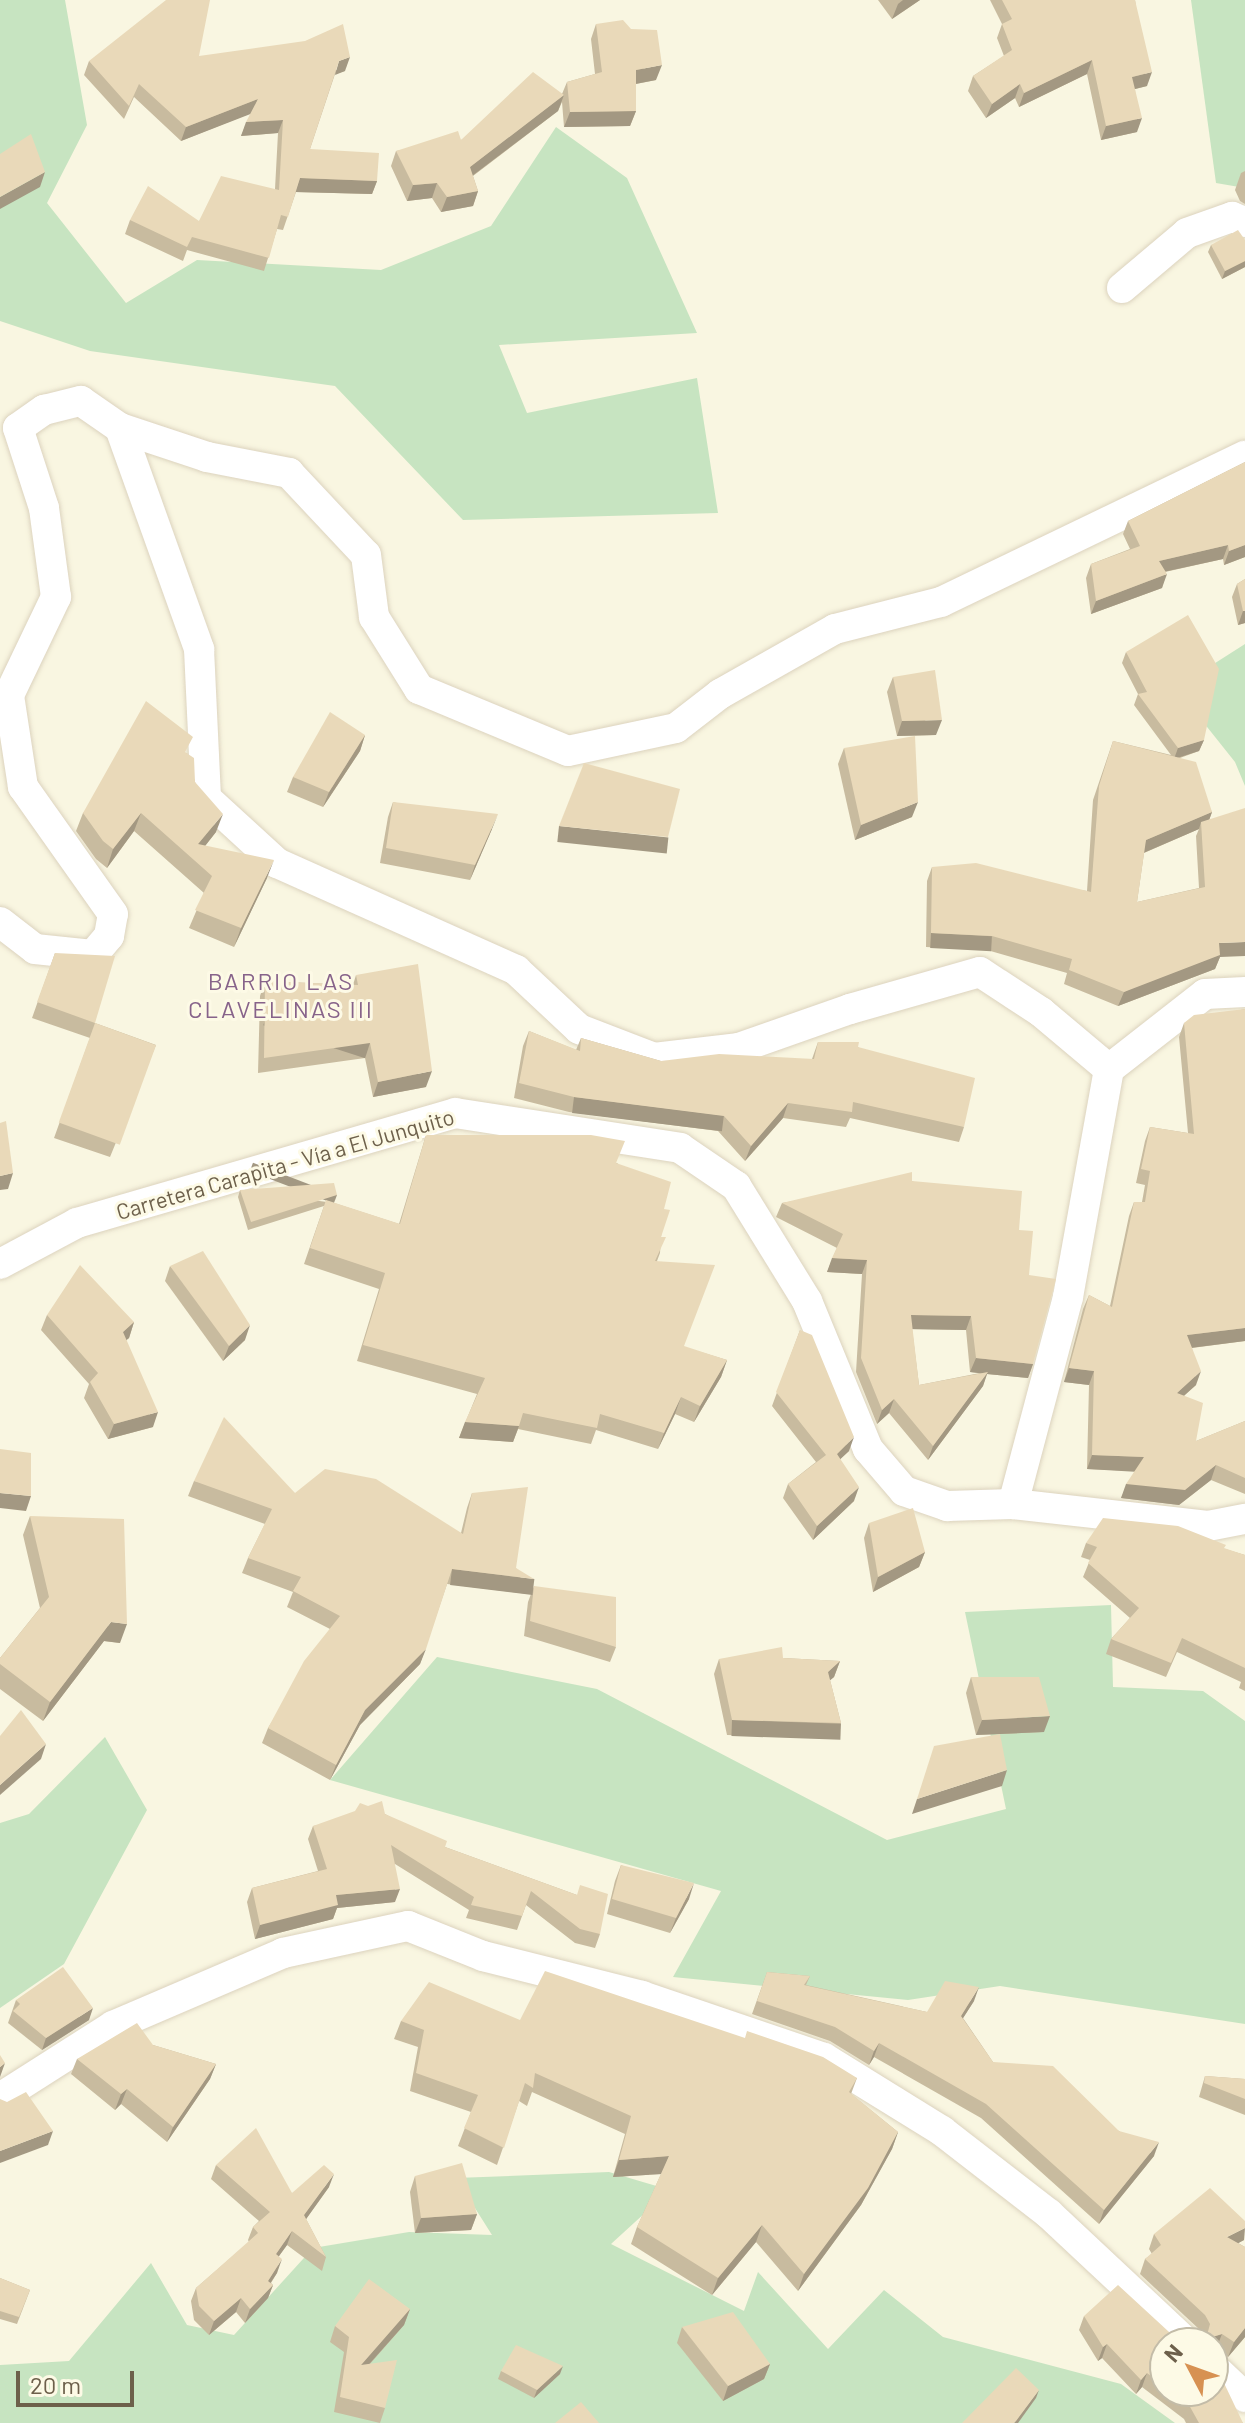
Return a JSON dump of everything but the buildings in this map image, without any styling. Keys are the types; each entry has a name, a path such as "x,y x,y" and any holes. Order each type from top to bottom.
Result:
{"street":[{"path":"1122,288 1187,233 1232,217 1245,222"},
{"path":"0,922 35,949 93,955 109,936 113,914 23,787 9,695 56,597 44,508 18,428 44,410 81,401 120,428 207,457 289,473 366,555 374,617 419,689 568,751 676,728 720,694 835,629 941,602 1245,456"},
{"path":"120,428 199,649 206,798 277,863 516,970 579,1029 654,1058 739,1048 850,1009 980,972 1041,1012 1109,1069"},
{"path":"1013,1504 1068,1297 1109,1069 1205,994 1245,992"},
{"name":"Carretera Carapita - Vía a El Junquito","path":"0,1264 77,1223 455,1113 680,1148 736,1186 807,1301 868,1449 904,1491 947,1506 1013,1504 1208,1526 1245,1519"},
{"path":"0,2098 113,2026 283,1953 408,1926 483,1956 642,1996 824,2058 942,2131 1037,2205 1170,2327"},
{"path":"1229,2382 1245,2397"}],"green space":[{"path":"0,0 65,0 87,125 47,203 126,303 197,260 381,270 491,226 556,127 627,178 697,333 499,345 527,413 697,378 718,513 463,520 335,386 90,351 0,321"},
{"path":"1191,0 1245,0 1245,188 1216,183"},
{"path":"1245,644 1245,786 1235,762 1176,688"},
{"path":"1111,1605 1113,1687 1203,1691 1245,1721 1245,2024 1000,1986 908,2000 673,1977 721,1891 330,1780 437,1657 597,1689 887,1840 1006,1809 965,1612"},
{"path":"105,1737 147,1810 64,1964 0,2008 0,1823 29,1814"},
{"path":"609,2172 670,2190 611,2244 744,2311 758,2272 828,2349 884,2290 943,2337 1121,2384 1175,2423 0,2423 0,2365 69,2361 151,2263 187,2325 234,2335 313,2248 409,2232 492,2235 456,2178"}],"district":[{"name":"BARRIO LAS CLAVELINAS III","path":"281,995"}]}
